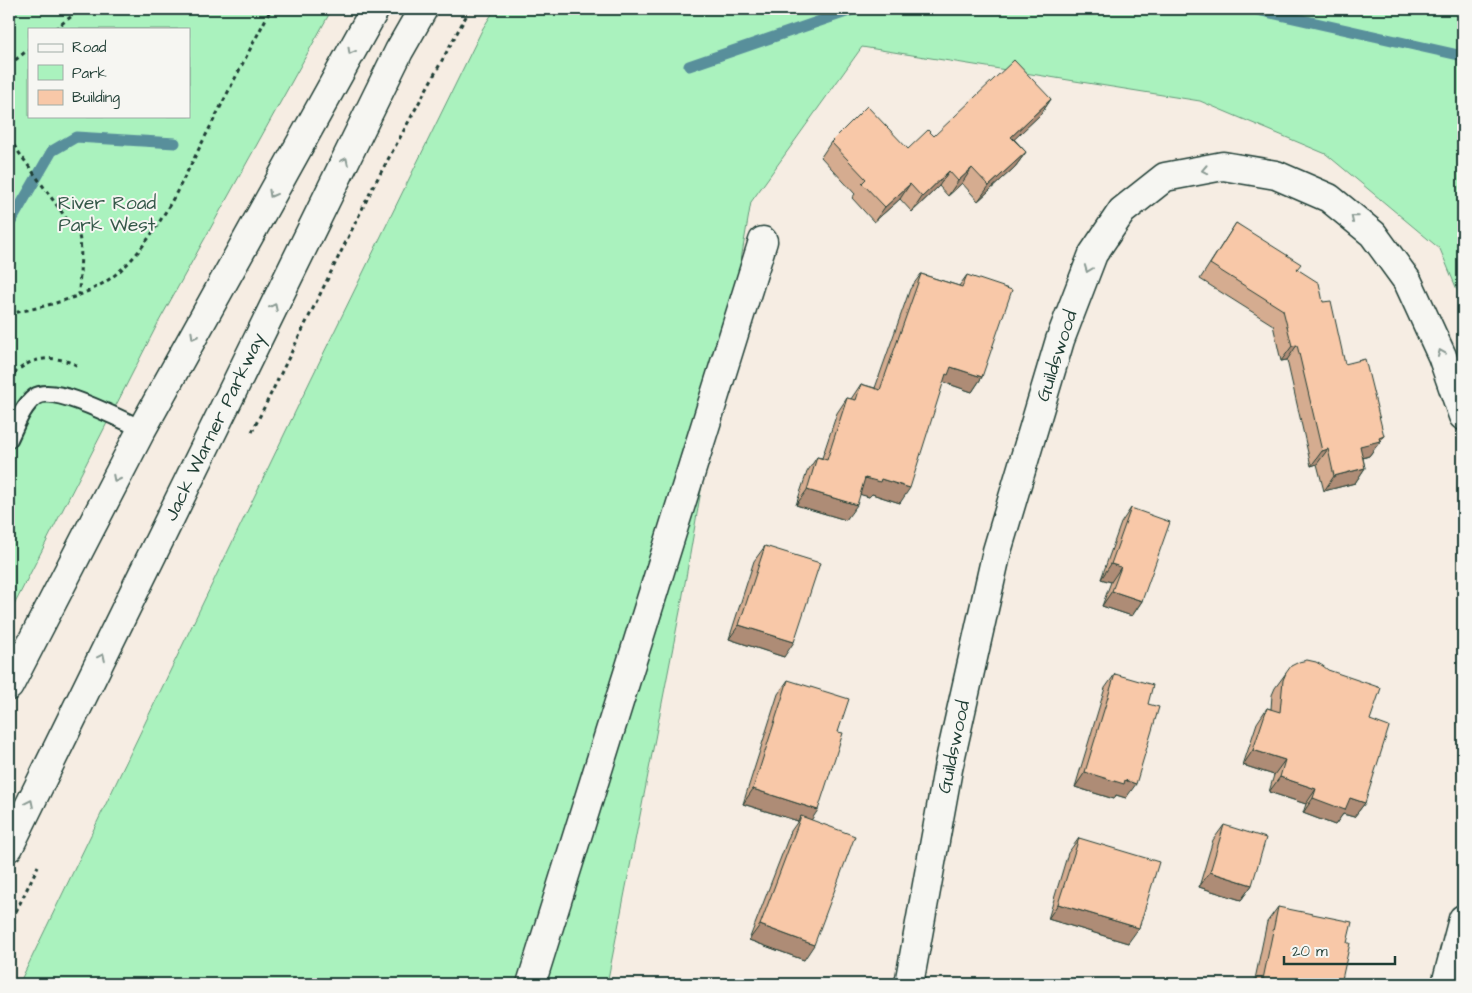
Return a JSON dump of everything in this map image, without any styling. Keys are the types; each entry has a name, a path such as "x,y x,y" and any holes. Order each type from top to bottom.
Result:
{"street":[{"path":"9,686 142,429 375,9"},
{"name":"Jack Warner Parkway","path":"9,847 390,69 423,9"},
{"name":"Guildswood","path":"910,984 948,769 997,550 1060,340 1093,254 1122,211 1165,177 1223,166 1276,175 1330,198 1373,234 1408,282 1442,356 1463,416"},
{"path":"531,984 763,241"},
{"path":"1446,984 1463,919"}],"lane":[{"path":"9,439 25,407 36,396 52,393 73,398 142,429"}],"path":[{"path":"56,28 81,9"},
{"path":"9,314 38,308 78,295 105,282 130,263 165,213 271,9"},
{"path":"250,437 373,187 470,9"},
{"path":"9,65 28,50"},
{"path":"9,139 79,236 82,246 79,262 78,295"},
{"path":"9,926 40,864"}],"green space":[{"name":"River Road Park West","path":"9,9 332,9 158,323 9,615"},
{"path":"495,9 1463,9 1463,304 1440,249 1326,154 1200,101 862,47 751,202 681,606 607,984 19,984 312,377 483,28"}],"building":[{"path":"1014,60 1051,99 1011,137 1026,152 989,186 972,168 958,181 949,171 922,197 910,184 885,207 862,183 866,179 831,142 867,106 908,149 928,130 934,136"},
{"path":"1236,223 1301,264 1297,269 1319,283 1323,302 1331,301 1345,364 1365,359 1384,436 1379,438 1380,441 1360,446 1365,468 1334,476 1328,449 1322,451 1297,345 1292,346 1283,310 1210,264"},
{"path":"921,274 962,287 967,275 1012,290 982,377 951,367 948,375 946,374 910,488 881,479 880,482 865,478 857,505 807,490 817,457 827,460 847,398 856,400 861,384 880,390"},
{"path":"1131,508 1170,522 1142,601 1112,591 1121,567 1111,564"},
{"path":"765,546 820,563 794,642 739,625"},
{"path":"1307,660 1316,662 1328,670 1381,688 1370,720 1389,727 1365,803 1350,798 1345,810 1313,798 1316,789 1280,777 1285,760 1253,750 1267,708 1280,712 1283,680 1286,673 1291,666"},
{"path":"1115,674 1153,685 1148,704 1159,707 1136,784 1125,780 1124,784 1085,772"},
{"path":"788,680 849,699 838,732 843,733 818,810 753,789"},
{"path":"801,816 855,836 814,945 760,925"},
{"path":"1224,825 1266,838 1252,885 1210,872"},
{"path":"1079,838 1159,862 1139,928 1058,904"},
{"path":"1278,907 1352,922 1347,943 1350,943 1341,984 1262,984"}],"waterway":[{"path":"689,66 855,9"},
{"path":"1253,9 1463,56"},
{"path":"9,225 52,151 76,137 175,143"}]}
